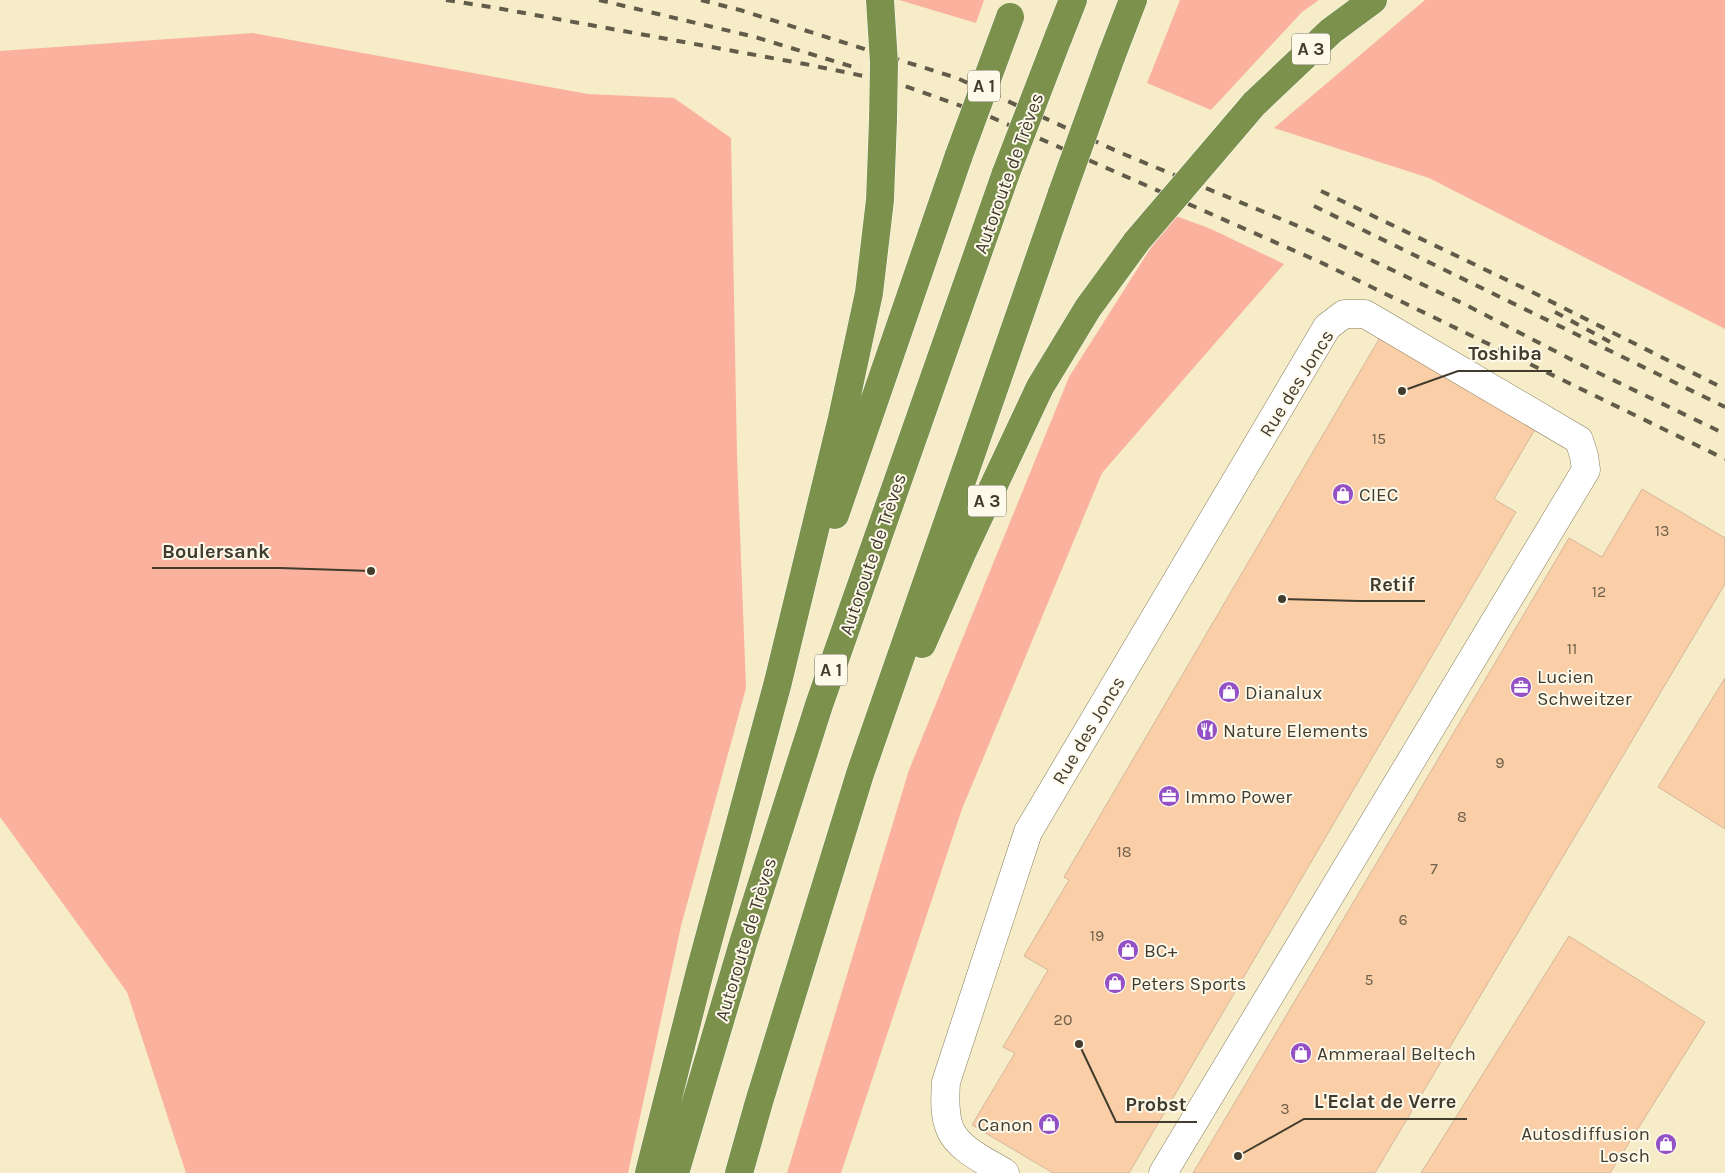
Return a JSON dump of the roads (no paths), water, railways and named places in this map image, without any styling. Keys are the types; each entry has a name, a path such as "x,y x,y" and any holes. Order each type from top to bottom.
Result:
{"highway":[{"name":"A 1","path":"649,1173 699,975 778,682 842,418 869,293 880,200 884,63 880,0"},
{"name":"Autoroute de Trèves","path":"675,1173 744,940 819,705 1006,173 1073,0"},
{"path":"739,1173 860,774 1062,193 1133,0"},
{"name":"A 3","path":"860,774 1040,387 1088,308 1137,241 1254,104 1331,31 1373,0"},
{"name":"A 1","path":"778,682 958,155 1014,9"}],"street":[{"name":"Rue des Joncs","path":"1005,1173 966,1150 950,1130 945,1103 946,1082 1028,832 1327,327 1344,314 1365,314 1579,440 1586,470 1163,1173"}],"railway":[{"path":"446,0 805,64 893,82 984,114 1320,262 1725,459"},
{"path":"599,0 755,37 860,69"},
{"path":"701,0 740,10 957,78 1121,153 1310,231 1468,306 1578,363 1725,434"},
{"path":"1321,191 1530,291 1725,389"},
{"path":"1314,206 1725,407"},
{"path":"1555,312 1610,342"}],"place":[{"name":"Toshiba","path":"1402,391"},
{"name":"CIEC","path":"1343,494"},
{"name":"Boulersank","path":"371,571"},
{"name":"Retif","path":"1282,599"},
{"name":"Lucien Schweitzer","path":"1521,687"},
{"name":"Dianalux","path":"1229,692"},
{"name":"Nature Elements","path":"1207,730"},
{"name":"Immo Power","path":"1169,796"},
{"name":"BC+","path":"1128,950"},
{"name":"Peters Sports","path":"1115,983"},
{"name":"Probst","path":"1079,1044"},
{"name":"Ammeraal Beltech","path":"1301,1053"},
{"name":"Canon","path":"1049,1124"},
{"name":"Autosdiffusion Losch","path":"1666,1144"},
{"name":"L'Eclat de Verre","path":"1238,1156"}]}
